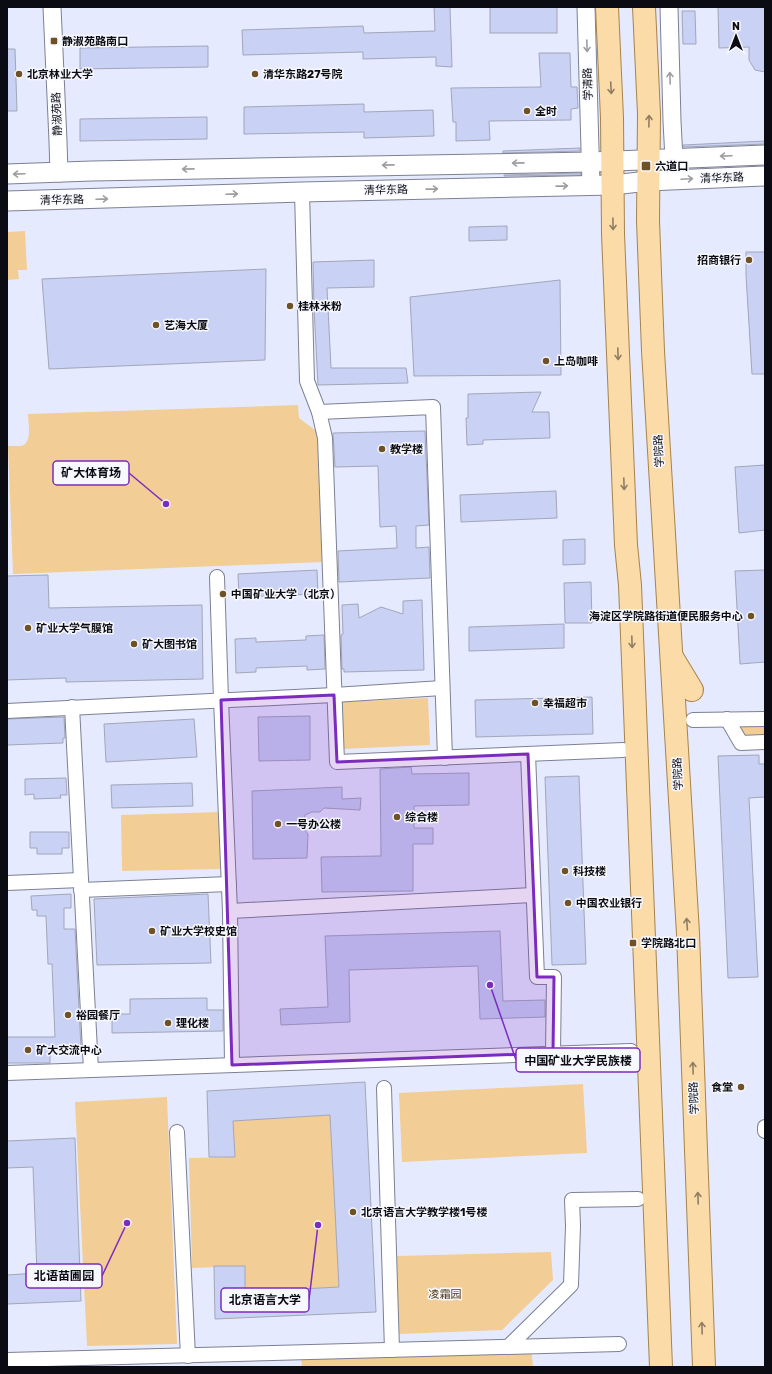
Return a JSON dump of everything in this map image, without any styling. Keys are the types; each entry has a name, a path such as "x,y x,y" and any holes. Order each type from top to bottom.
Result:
{"main road":[{"name":"学清路","path":"607,7 612,118 613,185"},
{"path":"644,7 649,114 649,160"},
{"name":"清华东路","path":"7,174 591,162 765,155"},
{"name":"学院路","path":"649,160 648,222 653,351 677,773 688,933 704,1367"},
{"path":"42,200 60,172 78,199"},
{"name":"清华东路","path":"7,201 302,192 613,185 648,181 765,176"},
{"path":"613,185 613,234 626,545 630,585 661,1367"},
{"path":"616,584 626,545"},
{"path":"671,655 692,690"},
{"path":"677,773 693,730"}],"street":[{"name":"静淑苑路","path":"52,7 60,172"},
{"name":"学清路","path":"586,7 591,185"},
{"path":"669,7 671,113 674,159"},
{"path":"302,192 307,381 319,412 325,438 337,762 622,750"},
{"path":"319,412 433,408 445,758"},
{"path":"217,577 230,911 232,1065"},
{"path":"7,710 334,695 442,688"},
{"path":"72,707 91,1070"},
{"path":"727,719 741,743 765,742"},
{"path":"693,730 727,719 765,719"},
{"path":"528,754 537,977 554,977 553,1053"},
{"path":"7,883 81,885 228,884"},
{"path":"230,911 533,895"},
{"path":"7,1073 631,1051"},
{"path":"384,1088 392,1350"},
{"path":"177,1132 188,1356"},
{"path":"508,1347 571,1285 573,1226 572,1200 638,1199"},
{"path":"7,1360 86,1363 188,1356 238,1361 392,1350 619,1344"}],"highlighted area":[{"path":"334,695 337,762 528,754 537,977 554,977 553,1053 232,1065 221,700"}],"green space":[{"path":"25,231 27,270 18,270 19,279 7,280 7,232"},
{"path":"298,405 299,418 319,433 323,562 13,574 8,446 21,446 27,441 29,432 28,414"},
{"path":"428,698 430,745 343,749 342,702"},
{"path":"737,722 765,722 765,738 737,738"},
{"path":"220,812 222,869 122,871 121,815"},
{"path":"583,1084 587,1153 402,1162 399,1093"},
{"path":"167,1097 177,1344 87,1346 75,1102"},
{"path":"330,1115 339,1287 245,1292 245,1266 192,1268 189,1158 235,1157 233,1121"},
{"name":"凌霜园","path":"551,1252 553,1280 502,1330 398,1334 397,1256"},
{"path":"531,1347 533,1367 302,1367 301,1353"}],"building":[{"path":"434,7 450,7 452,67 436,66 436,57 363,59 363,52 243,55 242,30 363,26 364,33 435,31"},
{"path":"490,7 557,7 557,33 490,33"},
{"path":"718,7 765,7 765,72 755,70 749,60 749,47 719,48"},
{"path":"682,11 695,11 696,44 683,44"},
{"path":"208,46 208,67 80,69 80,48"},
{"path":"7,49 15,49 17,111 7,111"},
{"path":"539,53 570,53 571,87 577,87 578,108 571,109 571,120 489,121 490,140 456,141 456,122 453,122 451,88 541,87"},
{"path":"364,104 364,112 433,110 434,136 364,138 364,132 244,134 244,107"},
{"path":"207,117 207,139 80,141 80,119"},
{"path":"765,141 765,144 683,147 683,145"},
{"path":"580,148 580,151 503,153 503,151"},
{"path":"581,173 581,175 504,176 504,175"},
{"path":"507,226 507,240 469,241 469,227"},
{"path":"746,252 765,252 765,374 752,374"},
{"path":"374,260 374,287 327,288 331,368 406,368 408,383 318,385 313,262"},
{"name":"艺海大厦","path":"266,269 265,360 49,369 42,279"},
{"path":"560,280 561,375 414,376 410,297"},
{"path":"541,392 532,412 549,412 550,438 483,440 483,444 467,445 466,418 468,418 468,394"},
{"path":"425,431 429,525 416,526 416,548 429,547 430,578 339,582 338,551 397,548 396,526 380,527 378,466 335,467 333,433"},
{"path":"765,465 765,530 739,533 735,467"},
{"path":"556,491 557,518 461,522 460,495"},
{"path":"585,539 585,564 563,565 563,540"},
{"path":"317,570 318,594 239,597 238,574"},
{"name":"海淀区学院路街道便民服务中心","path":"765,570 765,662 740,664 735,571"},
{"name":"矿大图书馆","path":"48,575 49,608 202,605 203,679 66,682 66,678 7,680 7,576"},
{"path":"591,582 592,623 565,623 564,583"},
{"path":"422,600 424,670 344,672 344,669 342,669 342,605 358,604 359,618 381,607 403,614 403,601"},
{"path":"564,624 564,648 469,651 469,627"},
{"path":"324,635 325,669 307,670 307,666 256,668 256,672 236,673 235,639 256,638 256,642 306,640 306,636"},
{"path":"592,697 593,734 476,737 475,700"},
{"path":"310,716 310,760 259,761 258,717"},
{"path":"64,717 65,738 63,738 63,743 7,745 7,719"},
{"path":"194,719 197,757 106,762 104,724"},
{"path":"759,755 759,764 765,764 765,797 749,798 758,977 728,978 718,756"},
{"name":"综合楼","path":"411,767 412,774 469,773 469,805 414,806 414,828 433,828 433,844 413,844 413,891 322,892 321,857 381,856 380,769"},
{"name":"科技楼","path":"579,776 586,964 552,965 545,777"},
{"path":"66,778 67,795 60,795 61,798 34,799 34,794 25,795 25,779"},
{"path":"192,783 193,806 112,808 111,785"},
{"name":"一号办公楼","path":"342,787 342,799 361,798 360,810 324,808 320,812 312,812 305,815 303,828 308,834 307,858 253,859 252,791"},
{"path":"30,832 69,832 69,848 62,848 62,854 37,854 37,848 30,848"},
{"path":"71,894 71,908 64,908 64,929 75,929 81,1048 50,1049 50,1063 7,1063 7,1037 55,1037 52,964 48,964 46,916 37,916 37,910 32,910 31,896"},
{"name":"矿业大学校史馆","path":"208,894 211,963 97,965 94,899"},
{"path":"500,931 503,1001 545,1000 545,1017 480,1019 478,966 349,970 350,1022 281,1025 280,1009 328,1007 325,936"},
{"name":"理化楼","path":"207,998 207,1010 223,1010 223,1031 112,1033 112,1014 130,1014 130,999"},
{"name":"北京语言大学教学楼1号楼","path":"365,1082 376,1312 215,1319 214,1266 245,1266 245,1292 339,1287 330,1115 233,1121 235,1157 209,1157 207,1091"},
{"path":"75,1138 81,1301 7,1304 7,1275 37,1273 33,1167 7,1168 7,1141"}],"place":[{"name":"静淑苑路南口","path":"54,41"},
{"name":"北京林业大学","path":"19,74"},
{"name":"清华东路27号院","path":"255,74"},
{"name":"全时","path":"527,111"},
{"name":"六道口","path":"646,166"},
{"name":"招商银行","path":"749,260"},
{"name":"桂林米粉","path":"290,306"},
{"name":"艺海大厦","path":"156,325"},
{"name":"上岛咖啡","path":"546,361"},
{"name":"教学楼","path":"382,449"},
{"name":"矿大体育场","path":"166,504"},
{"name":"中国矿业大学（北京）","path":"223,594"},
{"name":"海淀区学院路街道便民服务中心","path":"751,616"},
{"name":"矿业大学气膜馆","path":"28,628"},
{"name":"矿大图书馆","path":"134,644"},
{"name":"幸福超市","path":"535,703"},
{"name":"综合楼","path":"397,817"},
{"name":"一号办公楼","path":"278,824"},
{"name":"科技楼","path":"565,871"},
{"name":"中国农业银行","path":"568,903"},
{"name":"矿业大学校史馆","path":"152,931"},
{"name":"学院路北口","path":"633,943"},
{"name":"中国矿业大学民族楼","path":"490,985"},
{"name":"裕园餐厅","path":"68,1015"},
{"name":"理化楼","path":"168,1023"},
{"name":"矿大交流中心","path":"28,1050"},
{"name":"食堂","path":"741,1087"},
{"name":"北京语言大学教学楼1号楼","path":"353,1212"},
{"name":"北语苗圃园","path":"127,1223"},
{"name":"北京语言大学","path":"318,1225"}]}
